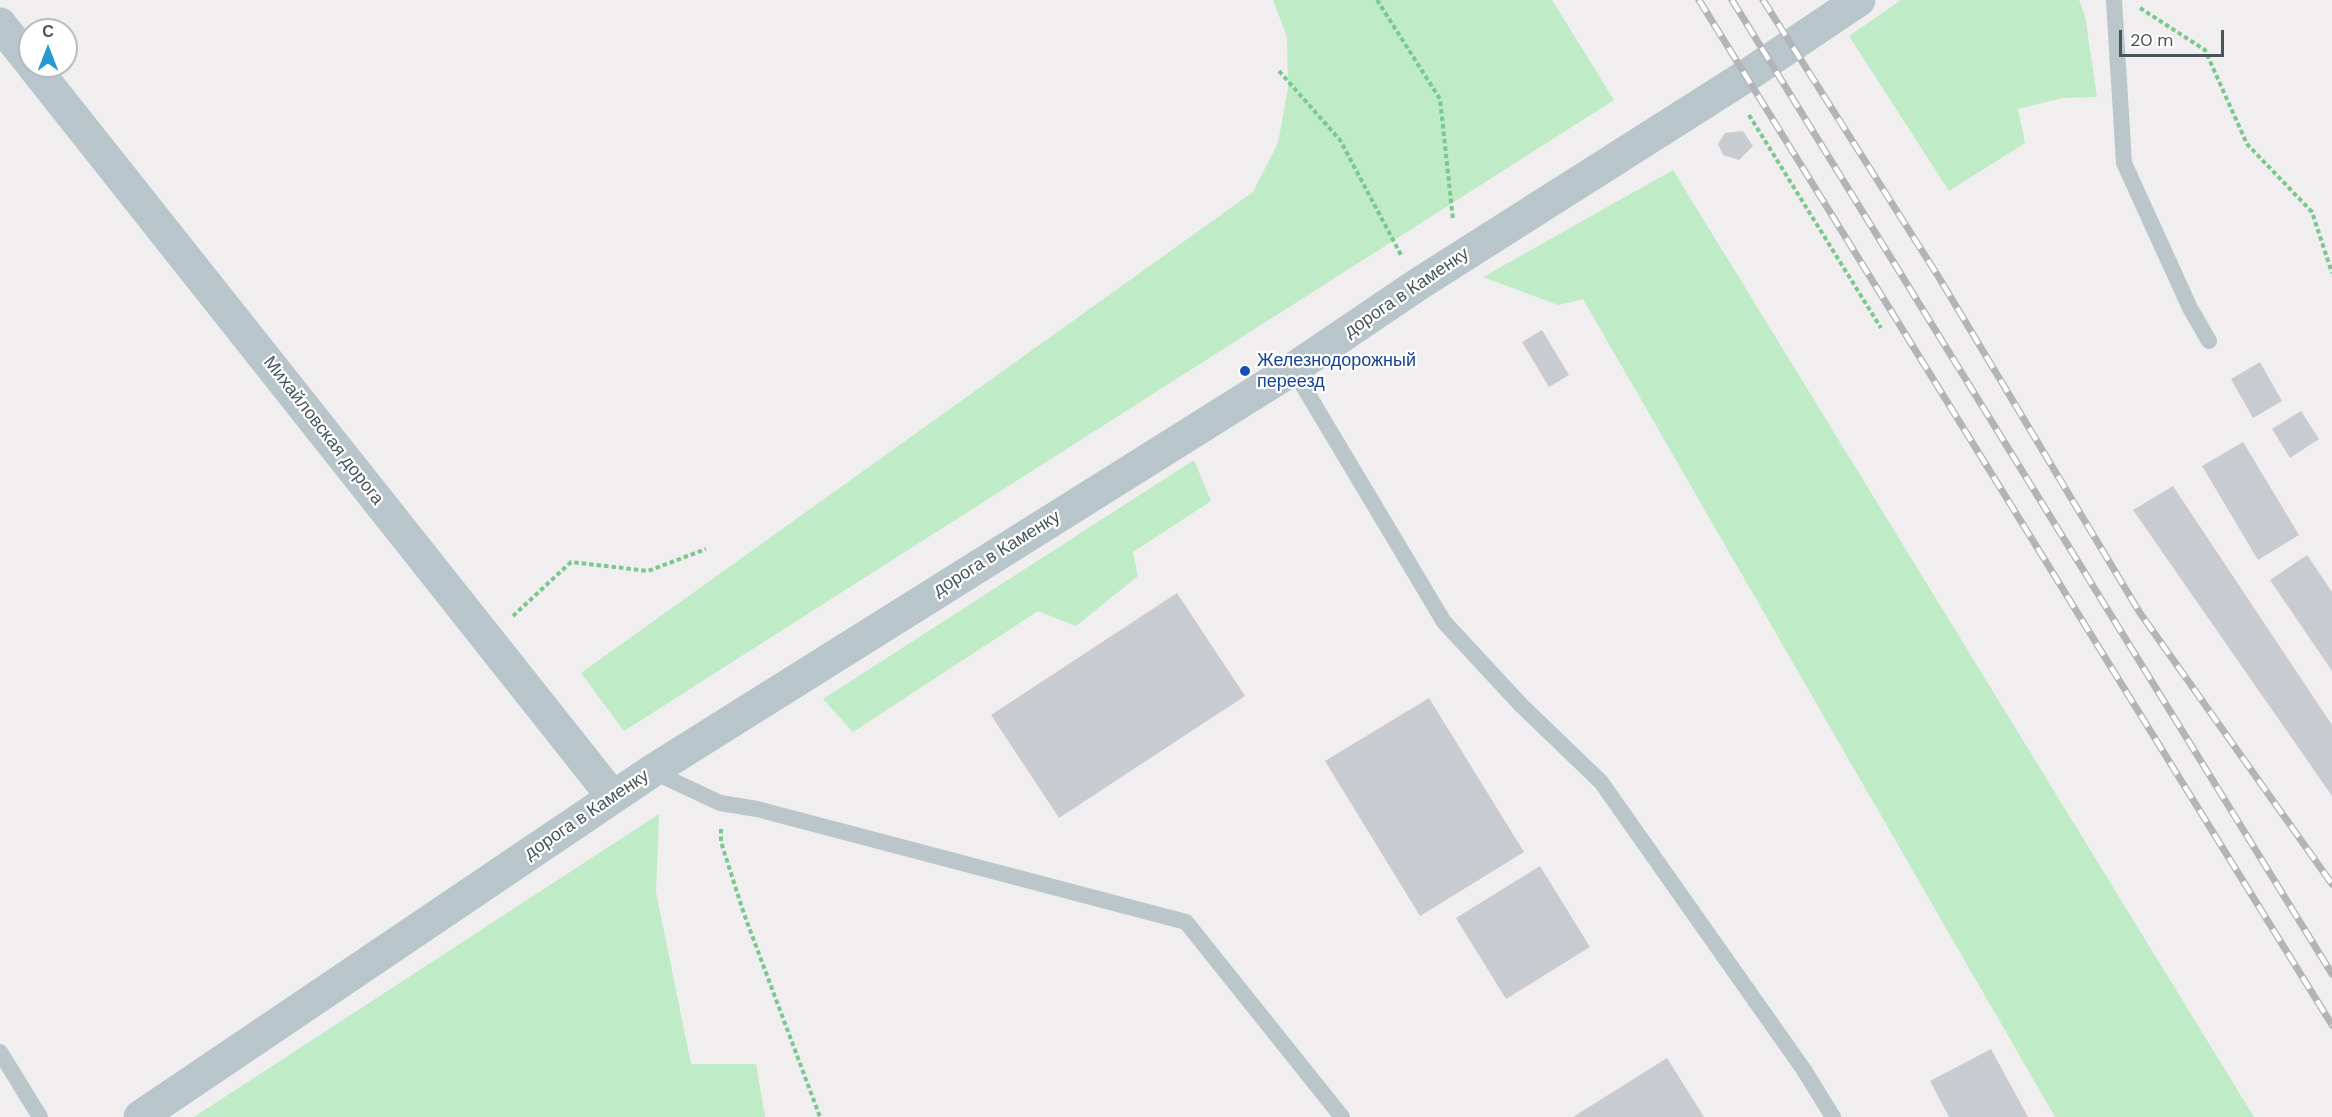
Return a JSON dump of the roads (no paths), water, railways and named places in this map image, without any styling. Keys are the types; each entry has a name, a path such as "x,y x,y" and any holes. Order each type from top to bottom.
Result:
{"street":[{"name":"дорога в Каменку","path":"140,1117 652,771 1293,369 1417,285 1860,0"},
{"path":"0,24 18,47"},
{"name":"Михайловская дорога","path":"43,78 614,797"}],"lane":[{"path":"2114,0 2124,163 2183,310 2209,341"},
{"path":"1293,369 1444,622 1521,705 1601,782 1804,1070 1833,1117"},
{"path":"652,771 720,803 757,809 1186,922 1342,1117"},
{"path":"0,1052 40,1117"}],"railway":[{"path":"1699,0 2332,1025"},
{"path":"1732,0 2332,974"},
{"path":"1763,0 1938,276 2140,613 2332,884"}],"place":[{"name":"Железнодорожный переезд","path":"1245,371"}]}
